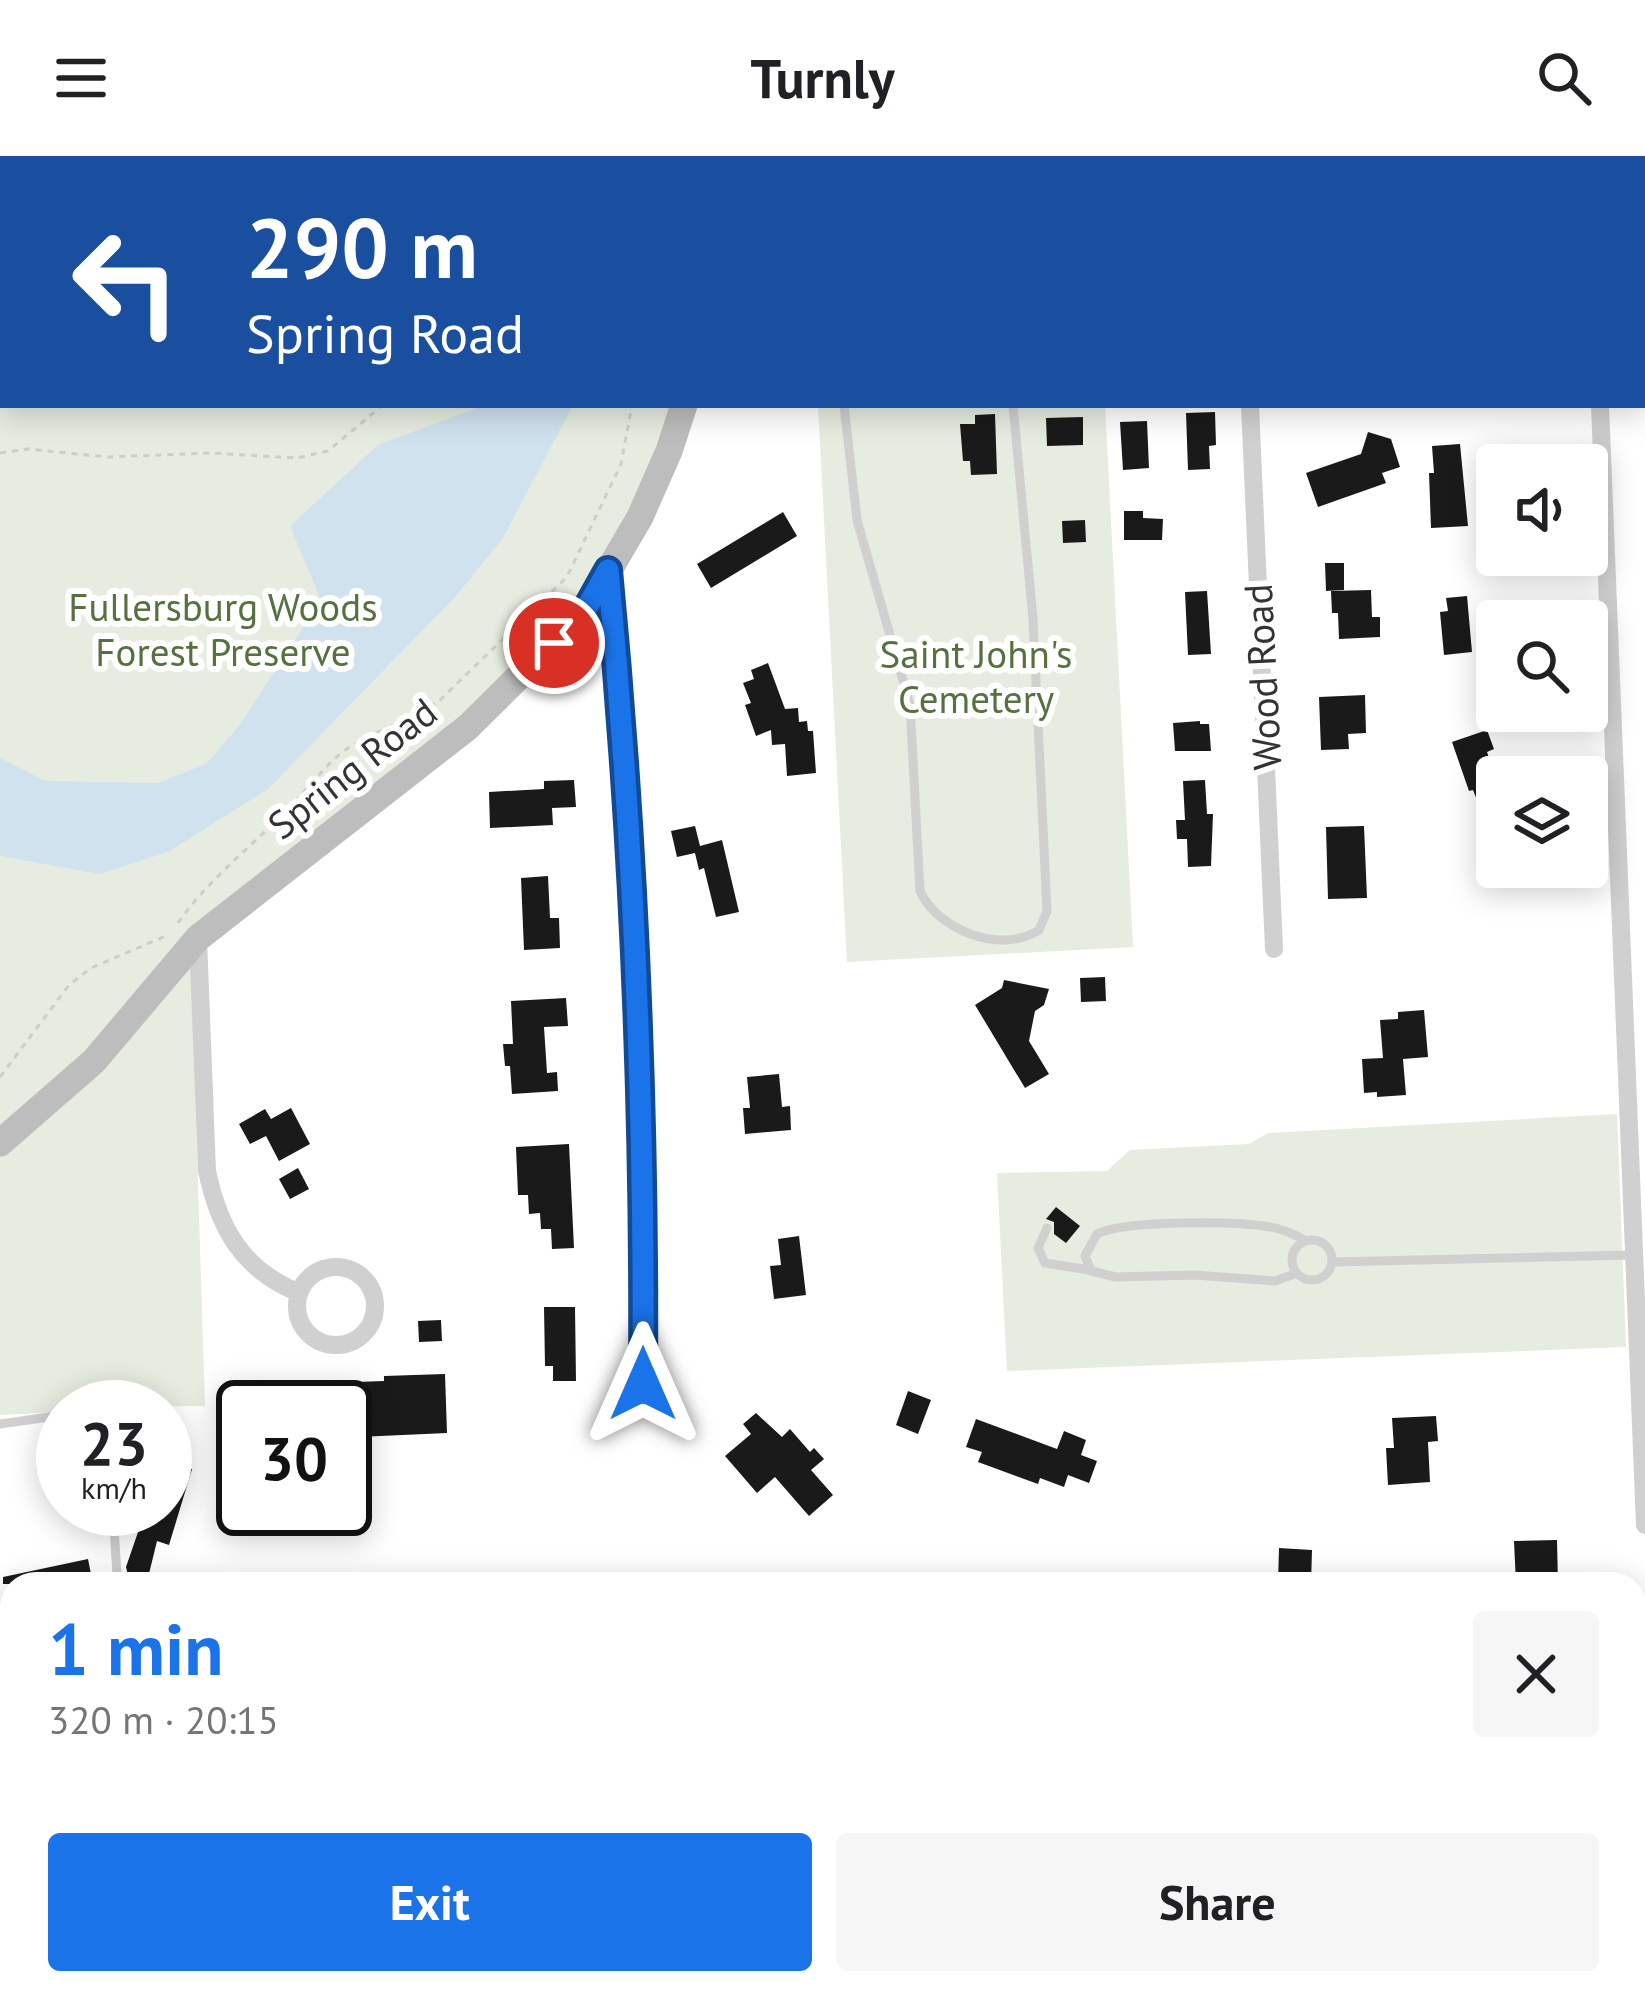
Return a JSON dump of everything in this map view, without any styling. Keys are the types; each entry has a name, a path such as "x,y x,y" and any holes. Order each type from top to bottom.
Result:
{"street":[{"name":"Spring Road","path":"0,1143 94,1061 198,938 492,707 585,611 658,479 683,408"},
{"name":"Wood Road","path":"1250,408 1274,949"},
{"path":"1600,408 1645,1525"},
{"path":"608,570 624,746 642,1197 643,1384"},
{"path":"198,938 207,1172 212,1196 220,1221 247,1260 297,1292"},
{"path":"342,1267 367,1280 376,1318 352,1342 327,1342 304,1329 297,1315 297,1292 314,1274 342,1267"}],"lane":[{"path":"844,408 857,520 910,705 920,891 934,915 947,924 969,934 1015,938 1039,930 1047,911 1033,619 1013,408"},
{"path":"1047,1228 1038,1248 1045,1263 1116,1276 1275,1281 1297,1273 1312,1280 1320,1278 1332,1262 1322,1242 1287,1231 1248,1224 1129,1224 1108,1228 1091,1240 1085,1256 1091,1270"},
{"path":"1297,1273 1292,1258 1306,1240"},
{"path":"1332,1262 1634,1255"},
{"path":"0,1424 36,1419"},
{"path":"115,1536 117,1572"}],"path":[{"path":"0,453 27,449 108,458 211,453 297,458 328,451 379,408"},
{"path":"0,1077 69,985 92,968 171,934 203,887 302,794 325,764 440,700 567,577 621,464 631,408"}],"green space":[{"name":"Fullersburg Woods Forest Preserve","path":"0,408 678,408 663,452 579,609 495,695 190,933 205,1406 192,1406 192,1380 36,1380 36,1413 0,1415"},
{"name":"Saint John's Cemetery","path":"818,408 1105,408 1133,947 847,962"},
{"path":"1617,1114 1626,1347 1007,1371 997,1173 1107,1171 1130,1150 1249,1144 1268,1133"}],"water":[{"path":"477,408 571,408 503,538 456,596 268,789 168,852 100,874 0,856 0,758 45,781 158,783 206,764 239,726 321,600 290,526 378,445"}],"building":[{"path":"1215,412 1216,445 1209,446 1210,469 1188,470 1186,413"},
{"path":"995,414 997,474 971,475 970,461 963,461 960,424 975,424 975,415"},
{"path":"1083,417 1083,445 1047,446 1046,418"},
{"path":"1147,421 1149,468 1123,470 1120,422"},
{"path":"1368,432 1391,439 1400,467 1382,473 1386,483 1318,507 1306,473 1361,454"},
{"path":"1460,444 1468,526 1431,528 1432,446"},
{"path":"1124,511 1143,511 1143,518 1163,519 1162,540 1124,540"},
{"path":"783,512 797,536 711,588 697,564"},
{"path":"1085,520 1086,542 1063,543 1062,521"},
{"path":"1325,563 1344,563 1344,590 1326,591"},
{"path":"1371,590 1372,617 1380,617 1380,637 1339,639 1331,591"},
{"path":"1207,591 1211,654 1188,655 1185,592"},
{"path":"1467,596 1472,652 1444,655 1440,612 1448,611 1446,598"},
{"path":"768,663 785,709 798,708 799,722 807,721 808,731 813,731 816,773 787,776 785,744 772,745 771,730 756,736 743,683 754,679 751,670"},
{"path":"1365,695 1366,733 1348,734 1349,749 1321,750 1319,697"},
{"path":"1173,723 1209,724 1211,751 1175,751"},
{"path":"1488,732 1494,749 1488,756 1476,756 1476,798 1469,791 1452,742"},
{"path":"574,780 576,807 552,808 553,825 490,828 489,792 544,789 544,781"},
{"path":"1205,780 1207,814 1213,814 1211,866 1188,867 1187,839 1177,839 1176,820 1185,820 1183,781"},
{"path":"695,826 700,846 722,840 739,912 716,917 704,868 699,870 695,853 677,857 671,831"},
{"path":"1364,826 1367,898 1328,899 1326,827"},
{"path":"548,876 550,918 559,918 560,948 524,950 521,878"},
{"path":"1105,977 1106,1001 1081,1002 1080,978"},
{"path":"1004,980 1049,989 1044,1005 1035,1011 1029,1041 1049,1074 1025,1088 975,1005 1002,988"},
{"path":"566,998 568,1026 544,1027 547,1073 557,1072 558,1091 512,1094 503,1044 513,1044 511,1001"},
{"path":"1424,1010 1428,1057 1403,1059 1406,1095 1364,1093 1362,1059 1383,1058 1380,1020 1398,1019 1398,1012"},
{"path":"779,1074 782,1107 790,1106 791,1130 745,1134 743,1108 750,1108 747,1077"},
{"path":"291,1108 310,1144 279,1161 266,1136 250,1144 239,1124 265,1109 271,1119"},
{"path":"569,1144 574,1248 552,1249 551,1229 541,1229 540,1213 529,1214 528,1195 518,1195 516,1147"},
{"path":"298,1168 309,1189 290,1199 279,1179"},
{"path":"1056,1207 1080,1226 1066,1243 1054,1234 1054,1222 1046,1219"},
{"path":"799,1236 806,1295 774,1299 770,1266 781,1265 778,1239"},
{"path":"544,1307 575,1307 576,1381 553,1381 553,1366 545,1366"},
{"path":"441,1320 442,1341 419,1342 418,1321"},
{"path":"445,1374 447,1433 372,1436 372,1381 384,1381 384,1376"},
{"path":"908,1391 931,1400 918,1434 896,1425"},
{"path":"756,1413 782,1437 790,1429 810,1452 814,1448 824,1459 811,1470 833,1495 809,1516 775,1477 757,1493 725,1456 751,1434 743,1424"},
{"path":"1436,1416 1438,1441 1428,1442 1430,1482 1388,1485 1386,1448 1394,1448 1392,1418"},
{"path":"976,1419 1057,1449 1064,1431 1086,1440 1081,1455 1097,1461 1089,1483 1068,1475 1064,1487 1040,1478 1038,1484 978,1462 982,1452 966,1447"},
{"path":"137,1536 172,1536 169,1545 157,1541 149,1572 127,1572"},
{"path":"1557,1540 1558,1572 1515,1572 1514,1541"},
{"path":"1279,1548 1312,1550 1311,1572 1278,1572"},
{"path":"88,1559 91,1572 27,1572"}],"route":[{"path":"554,643 585,611 608,570 623,723 644,1260 643,1384"}]}
